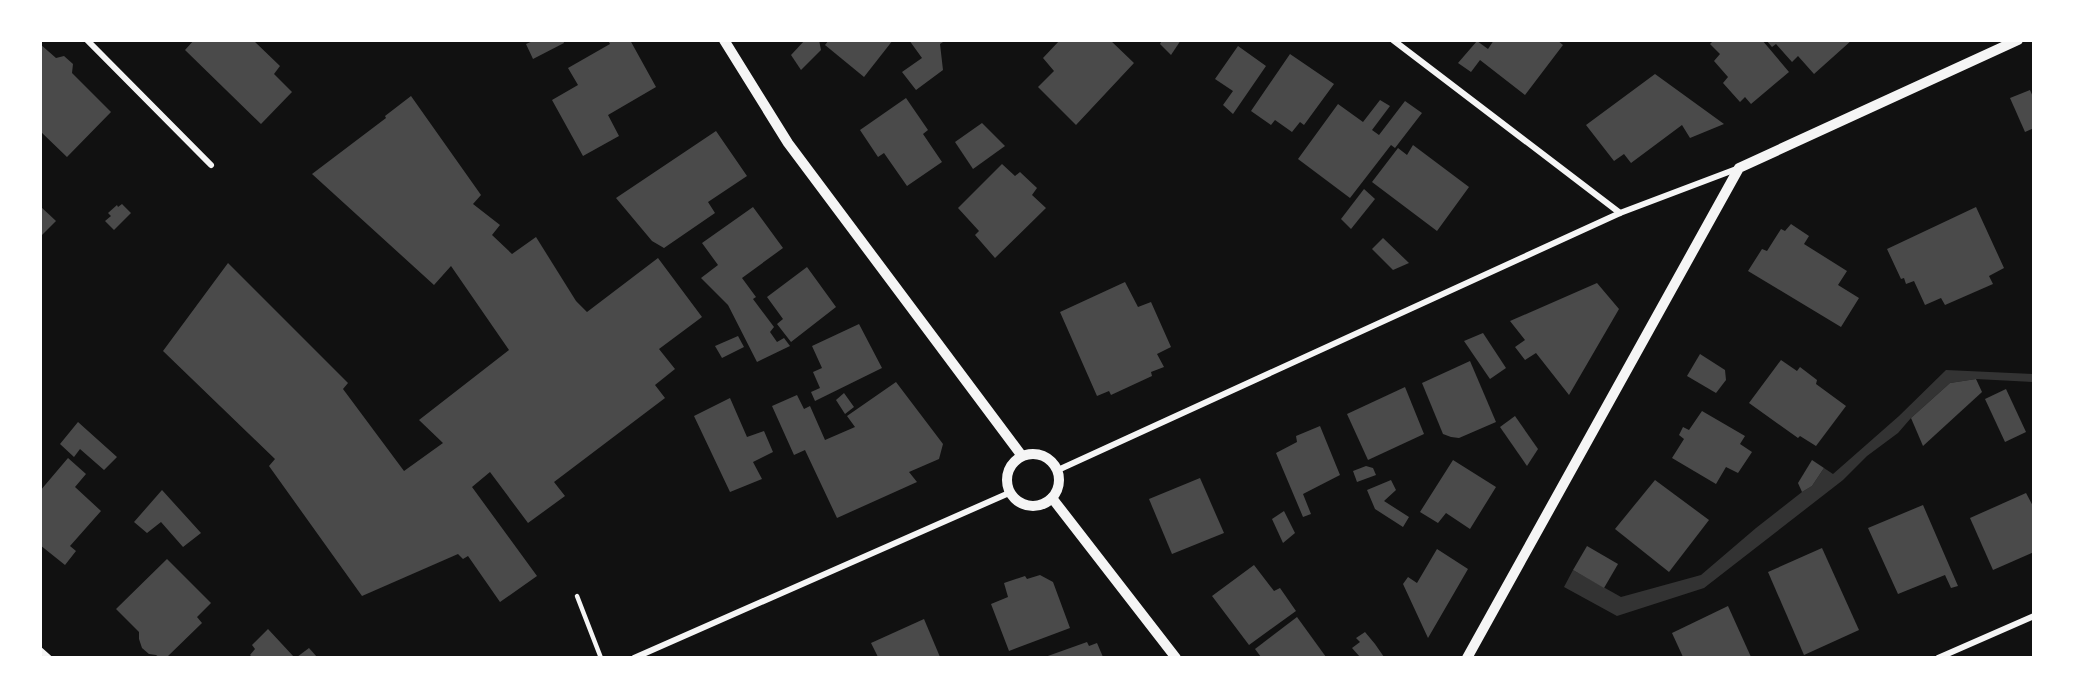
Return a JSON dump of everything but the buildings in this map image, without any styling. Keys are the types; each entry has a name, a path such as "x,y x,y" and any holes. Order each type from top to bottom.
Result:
{"street":[{"path":"87,40 211,165"},
{"path":"724,40 788,143 1022,456"},
{"path":"1393,40 1620,213"},
{"path":"1058,470 1620,213 1739,168 2018,40"},
{"path":"1467,657 1739,168"},
{"path":"1039,454 1047,457 1058,470 1060,479 1058,488 1048,502 1040,506 1031,506 1014,500 1009,493 1007,476 1015,461 1022,456 1039,454"},
{"path":"634,657 1009,493"},
{"path":"1052,498 1176,657"},
{"path":"1938,657 2034,616"},
{"path":"40,650 49,657"}],"lane":[{"path":"577,596 601,657"}],"shaded area":[{"path":"1946,370 2033,374 2033,382 1976,379 1950,383 1911,418 1898,433 1867,456 1843,480 1704,588 1617,616 1564,587 1573,570 1621,597 1701,575 1756,528 1812,486 1824,468 1833,474 1899,416"}]}
